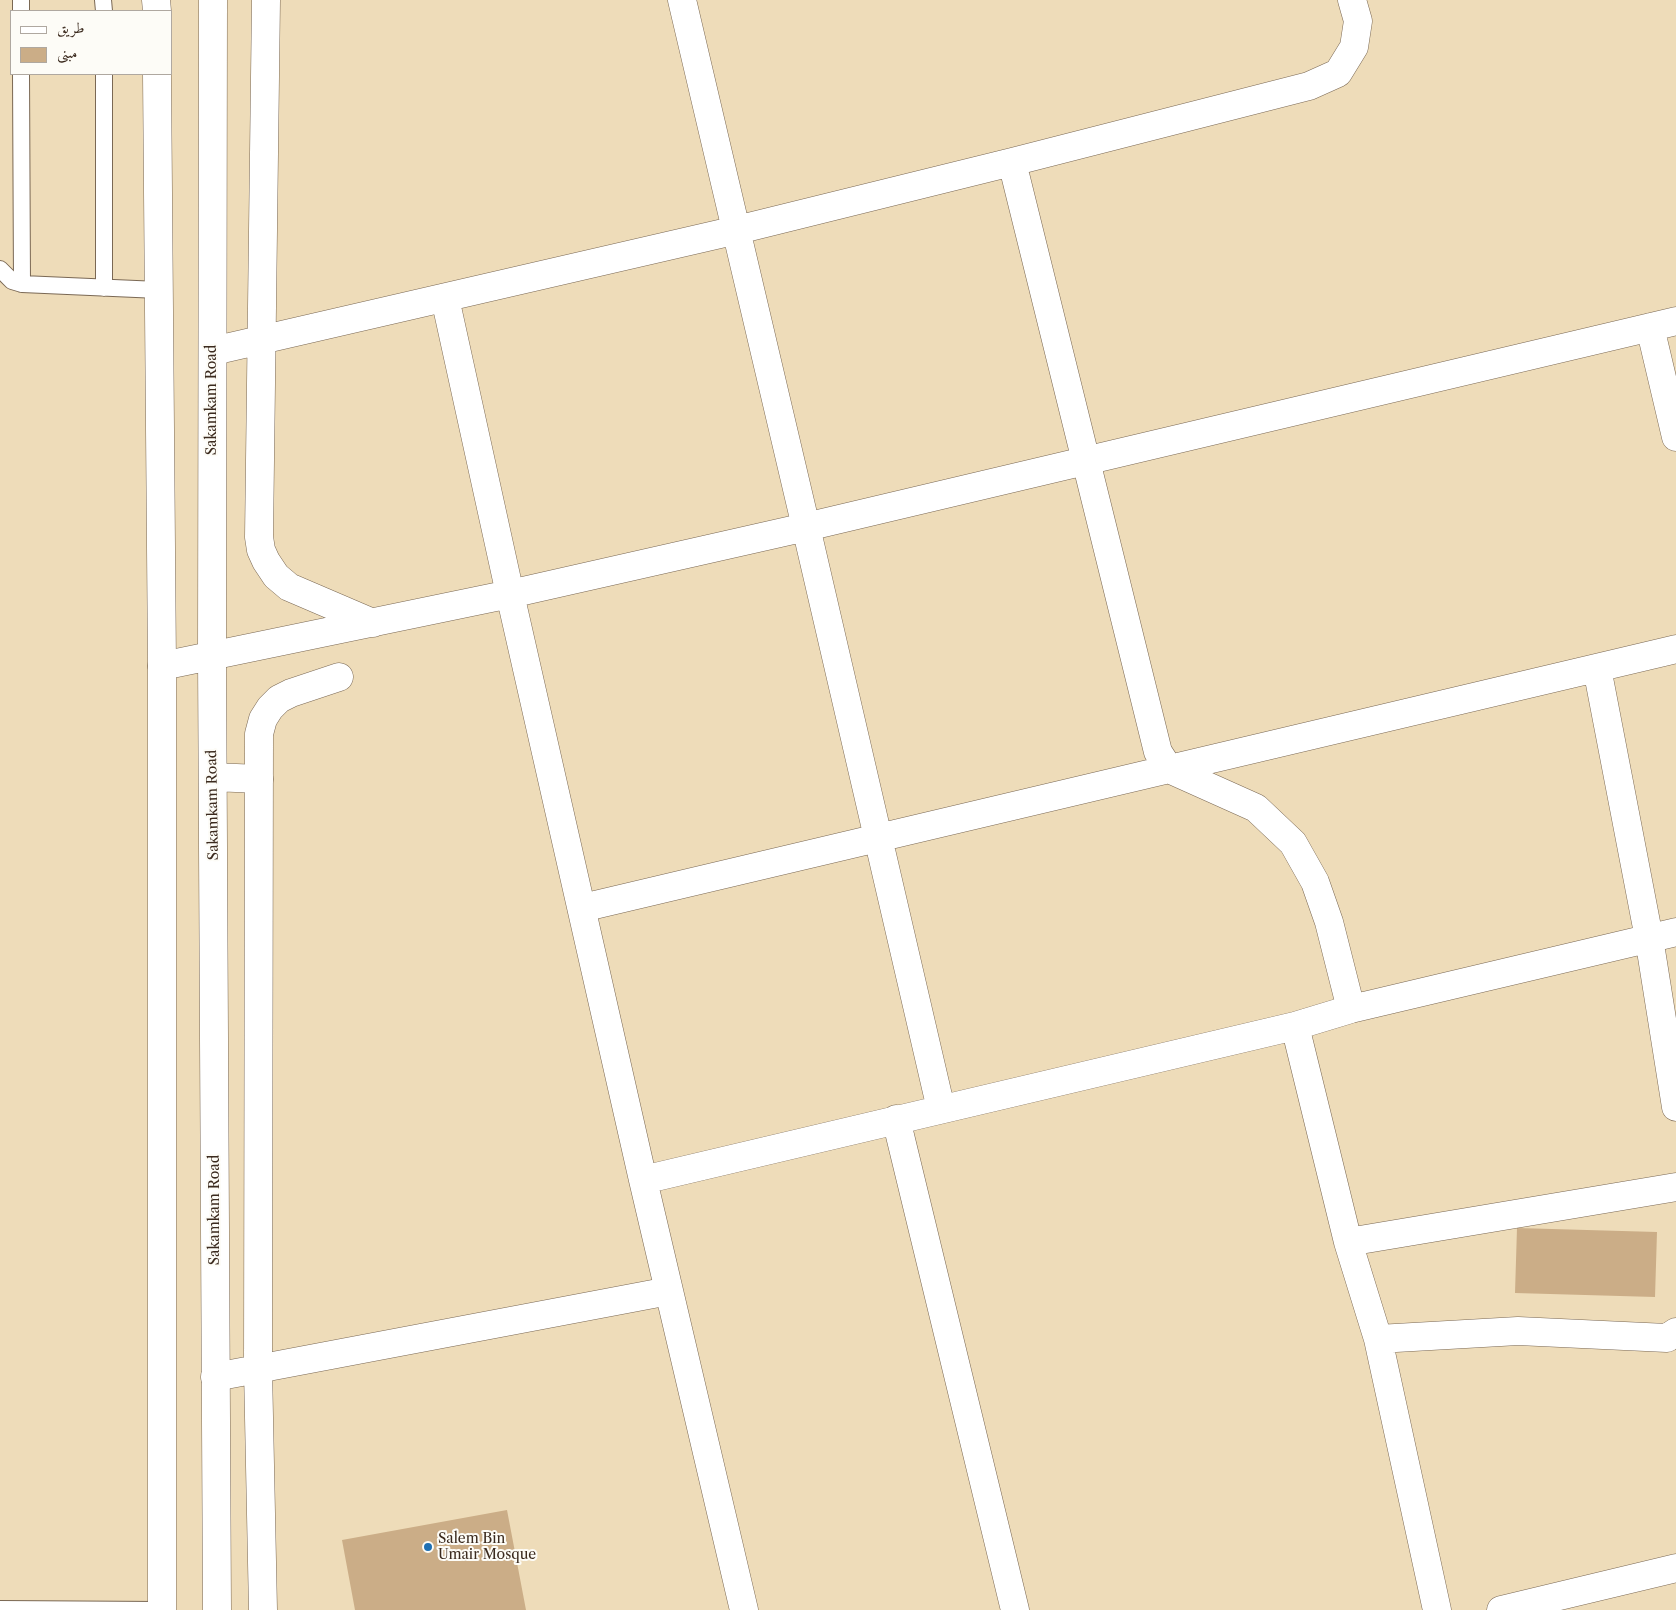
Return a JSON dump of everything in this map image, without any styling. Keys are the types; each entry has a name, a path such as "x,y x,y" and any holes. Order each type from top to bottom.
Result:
{"street":[{"name":"Sakamkam Road","path":"213,0 212,656 217,1610"},
{"path":"266,0 259,524 261,550 276,576 289,587 373,623"},
{"path":"682,0 941,1109"},
{"path":"212,351 737,230 1309,86 1338,73 1354,47 1358,21 1352,0"},
{"path":"157,75 162,666 161,1610"},
{"path":"1012,162 1158,752 1169,769 1256,808 1293,843 1315,882 1330,922 1352,1010"},
{"path":"445,298 643,1180 744,1610"},
{"path":"162,666 510,594 806,527 1087,462 1663,324 1676,437"},
{"path":"582,908 1676,649"},
{"path":"1597,668 1649,938 1676,1107"},
{"path":"263,1610 258,1369 259,734 263,720 270,708 280,699 291,693 339,678"},
{"path":"213,777 259,779"},
{"path":"643,1180 1295,1026 1352,1010 1676,932"},
{"path":"1295,1026 1348,1242 1378,1339 1437,1610"},
{"path":"896,1119 1015,1610"},
{"path":"1348,1242 1676,1187"},
{"path":"215,1377 669,1291"},
{"path":"1378,1339 1518,1330 1667,1338 1676,1332"},
{"path":"1500,1610 1537,1606 1676,1568"}],"lane":[{"path":"21,75 22,284"},
{"path":"104,75 104,288"},
{"path":"0,269 12,281 22,284 159,290"},
{"path":"0,1610 161,1610"}],"building":[{"path":"1517,1228 1657,1232 1655,1297 1515,1293"},
{"path":"507,1510 526,1610 355,1610 342,1540"}],"place":[{"name":"Salem Bin Umair Mosque","path":"428,1547"}]}
